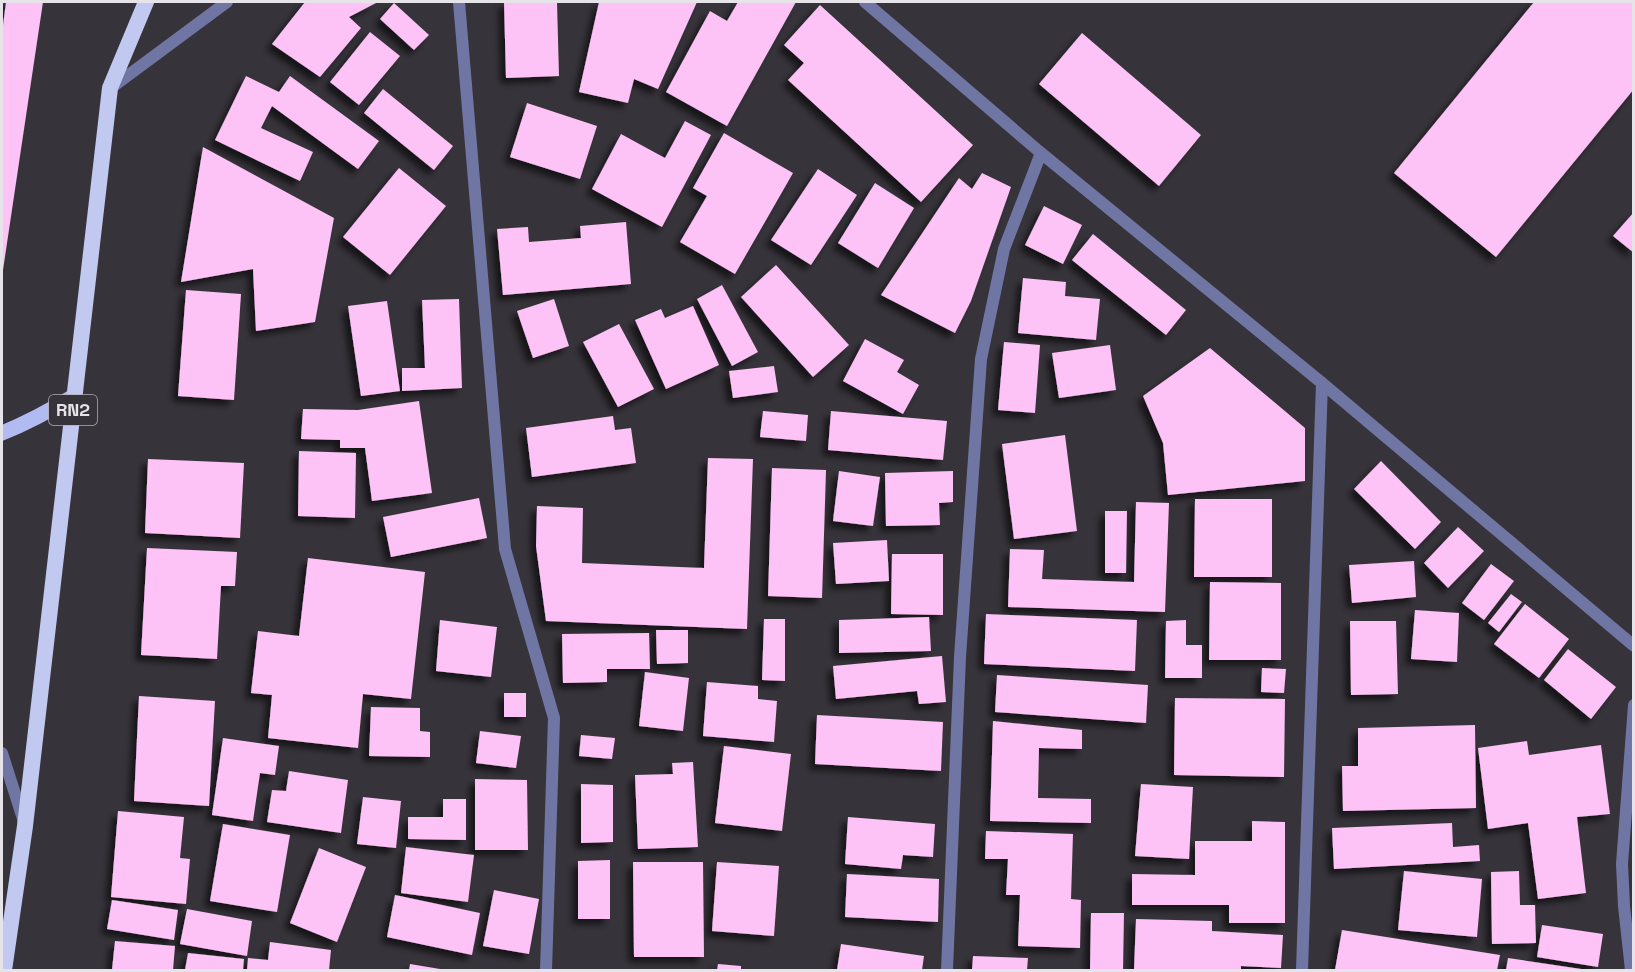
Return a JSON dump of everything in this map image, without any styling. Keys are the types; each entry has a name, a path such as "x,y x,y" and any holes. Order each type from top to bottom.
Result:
{"highway":[{"name":"RN2","path":"4,970 25,826 110,88 146,2"}],"main road":[{"path":"2,433 74,396"}],"street":[{"path":"110,88 227,2"},
{"path":"459,2 505,549 554,718 546,970"},
{"path":"865,2 1041,153 1322,383 1634,646"},
{"path":"947,970 960,657 981,360 1004,249 1041,153"},
{"path":"1302,970 1322,383"},
{"path":"1631,970 1622,864 1634,705"},
{"path":"2,753 25,826"}],"building":[{"path":"6,2 43,2 2,270 2,33"},
{"path":"305,2 378,2 349,17 361,28 320,77 272,44"},
{"path":"504,2 557,2 559,76 506,78"},
{"path":"599,2 697,2 658,89 634,79 628,103 579,92"},
{"path":"738,2 796,2 727,126 666,92 710,11 727,21"},
{"path":"1534,2 1634,2 1634,89 1496,257 1394,173"},
{"path":"394,3 429,35 414,50 380,19"},
{"path":"820,5 973,145 921,202 788,80 804,63 784,45"},
{"path":"370,32 400,56 359,105 330,82"},
{"path":"1082,33 1201,135 1159,186 1039,84"},
{"path":"246,76 279,92 290,76 379,141 358,169 272,106 261,128 313,152 300,181 215,140"},
{"path":"383,89 453,146 434,170 364,113"},
{"path":"527,103 597,126 580,179 510,157"},
{"path":"685,121 711,135 662,227 592,189 621,134 665,158"},
{"path":"724,133 793,173 735,274 680,242 707,196 693,188"},
{"path":"203,147 334,218 315,322 256,331 253,269 181,282"},
{"path":"399,168 446,206 390,275 343,237"},
{"path":"818,169 857,195 811,265 771,240"},
{"path":"982,173 1011,187 971,301 955,333 881,295 959,178 972,189"},
{"path":"875,183 914,208 878,268 838,243"},
{"path":"1044,206 1082,225 1063,264 1025,245"},
{"path":"1634,212 1634,253 1613,236"},
{"path":"626,222 631,284 503,295 497,229 528,227 529,242 581,238 580,226"},
{"path":"1093,234 1186,310 1166,335 1072,260"},
{"path":"776,265 849,345 813,377 741,297"},
{"path":"1023,278 1066,282 1065,296 1100,299 1096,340 1018,333"},
{"path":"722,285 758,352 732,366 697,299"},
{"path":"186,290 241,294 234,400 178,396"},
{"path":"459,299 462,388 402,391 402,368 425,368 422,300"},
{"path":"554,299 569,346 533,358 517,311"},
{"path":"387,301 400,391 361,396 348,306"},
{"path":"693,306 719,365 666,389 635,320 661,309 665,318"},
{"path":"619,324 654,389 618,407 583,342"},
{"path":"865,339 904,360 897,372 919,385 903,414 843,381"},
{"path":"1004,342 1040,345 1035,413 998,410"},
{"path":"1110,345 1116,390 1059,398 1052,353"},
{"path":"1210,348 1305,428 1305,481 1168,495 1163,443 1143,396"},
{"path":"774,366 778,392 733,398 729,371"},
{"path":"419,401 432,493 372,501 365,448 340,448 340,440 301,439 303,409 358,410"},
{"path":"763,411 808,415 806,441 760,437"},
{"path":"831,411 947,421 943,460 828,450"},
{"path":"613,416 615,430 631,428 636,463 532,477 526,428"},
{"path":"1065,435 1077,531 1014,539 1002,444"},
{"path":"299,451 356,453 355,518 298,516"},
{"path":"708,458 753,459 747,629 546,621 536,546 537,506 583,508 582,563 704,568"},
{"path":"148,459 244,463 240,538 145,533"},
{"path":"1381,461 1441,522 1415,549 1354,489"},
{"path":"772,468 826,470 822,598 768,596"},
{"path":"839,471 880,477 873,526 833,521"},
{"path":"953,471 953,502 939,503 940,525 886,526 885,473"},
{"path":"479,498 487,538 391,557 383,517"},
{"path":"1195,499 1272,499 1272,577 1194,577"},
{"path":"1136,502 1169,503 1165,612 1008,607 1010,549 1044,550 1042,579 1134,582"},
{"path":"1105,511 1127,511 1126,573 1105,573"},
{"path":"1458,527 1484,551 1448,588 1424,563"},
{"path":"887,540 889,581 836,584 833,543"},
{"path":"147,548 237,552 235,586 221,586 217,659 141,655"},
{"path":"892,554 943,554 943,615 891,614"},
{"path":"308,558 425,572 411,699 363,694 358,748 268,738 272,695 251,693 258,631 299,636"},
{"path":"1414,561 1416,597 1352,603 1349,565"},
{"path":"1491,564 1514,581 1484,620 1462,603"},
{"path":"1210,582 1281,583 1281,660 1209,660"},
{"path":"1511,594 1522,602 1499,632 1488,623"},
{"path":"1525,604 1569,639 1539,678 1494,644"},
{"path":"1415,610 1459,613 1457,662 1411,659"},
{"path":"986,614 1137,620 1135,671 984,664"},
{"path":"929,617 931,651 839,653 839,620"},
{"path":"764,619 785,619 785,681 762,680"},
{"path":"440,620 497,627 491,677 436,671"},
{"path":"1186,620 1186,645 1202,645 1202,678 1165,678 1166,621"},
{"path":"1350,621 1396,621 1398,694 1351,695"},
{"path":"656,630 688,630 688,663 657,664"},
{"path":"649,633 650,669 607,669 607,682 563,683 562,634"},
{"path":"1568,649 1616,687 1591,719 1544,680"},
{"path":"942,656 946,702 919,704 917,691 836,699 833,666"},
{"path":"1262,668 1286,669 1284,693 1261,692"},
{"path":"645,672 689,678 683,731 639,726"},
{"path":"997,675 1148,685 1146,723 995,712"},
{"path":"707,682 758,686 758,699 777,701 774,742 703,736"},
{"path":"504,693 526,693 526,717 504,717"},
{"path":"139,696 215,701 209,806 134,801"},
{"path":"1175,698 1285,699 1284,777 1174,775"},
{"path":"371,707 420,708 420,731 430,732 430,757 369,756"},
{"path":"817,715 943,722 941,771 815,764"},
{"path":"993,721 1082,730 1082,749 1039,748 1038,798 1091,799 1091,823 990,821"},
{"path":"1475,725 1476,808 1343,811 1342,766 1358,766 1358,728"},
{"path":"480,731 521,736 516,768 476,763"},
{"path":"581,735 615,738 612,759 579,756"},
{"path":"223,738 279,746 275,775 260,773 253,821 212,815"},
{"path":"1527,741 1529,755 1601,745 1610,814 1577,817 1586,893 1538,899 1528,823 1488,829 1478,748"},
{"path":"724,746 791,754 782,831 715,823"},
{"path":"693,762 698,847 638,849 635,775 673,774 672,763"},
{"path":"289,771 348,780 341,833 267,822 272,790 286,791"},
{"path":"475,779 527,780 528,850 475,850"},
{"path":"581,784 613,785 613,842 581,843"},
{"path":"1141,784 1193,787 1189,859 1135,856"},
{"path":"363,797 401,801 396,848 357,844"},
{"path":"443,799 466,799 466,840 408,839 408,817 443,817"},
{"path":"118,811 184,817 180,858 190,859 186,904 111,897"},
{"path":"848,817 935,824 933,857 903,855 901,869 845,864"},
{"path":"1252,821 1285,822 1285,923 1229,923 1229,905 1132,905 1132,874 1195,875 1195,841 1252,841"},
{"path":"1452,823 1453,847 1479,845 1480,861 1334,869 1332,828"},
{"path":"223,824 290,835 277,912 210,901"},
{"path":"986,831 1073,834 1071,899 1081,900 1080,948 1018,946 1020,895 1006,895 1008,859 985,859"},
{"path":"406,847 474,855 468,902 401,893"},
{"path":"319,848 366,867 337,942 290,923"},
{"path":"610,860 610,919 578,919 578,861"},
{"path":"633,862 703,862 704,957 634,957"},
{"path":"717,862 779,866 774,936 712,931"},
{"path":"1404,871 1482,879 1477,937 1398,930"},
{"path":"1519,871 1520,905 1535,905 1536,943 1492,944 1491,872"},
{"path":"847,874 939,879 938,922 845,917"},
{"path":"494,890 539,899 529,954 483,946"},
{"path":"395,895 480,913 472,955 387,937"},
{"path":"112,900 178,910 174,940 107,929"},
{"path":"187,909 252,921 247,956 180,944"},
{"path":"1091,913 1124,913 1123,970 1090,970"},
{"path":"1136,919 1212,921 1212,931 1283,935 1281,968 1241,966 1241,970 1134,970"},
{"path":"1542,925 1603,934 1598,967 1537,957"},
{"path":"1342,930 1500,955 1497,970 1335,970"},
{"path":"115,941 175,946 173,970 112,970"},
{"path":"270,942 331,950 329,970 247,970 248,958 268,960"},
{"path":"841,944 924,956 922,970 837,970"},
{"path":"188,953 244,959 243,970 185,970"},
{"path":"973,956 1028,958 1027,970 972,970"},
{"path":"1508,958 1581,969 1581,970 1506,970"},
{"path":"410,964 440,969 440,970 409,970"},
{"path":"718,964 741,966 741,970 717,970"}]}
